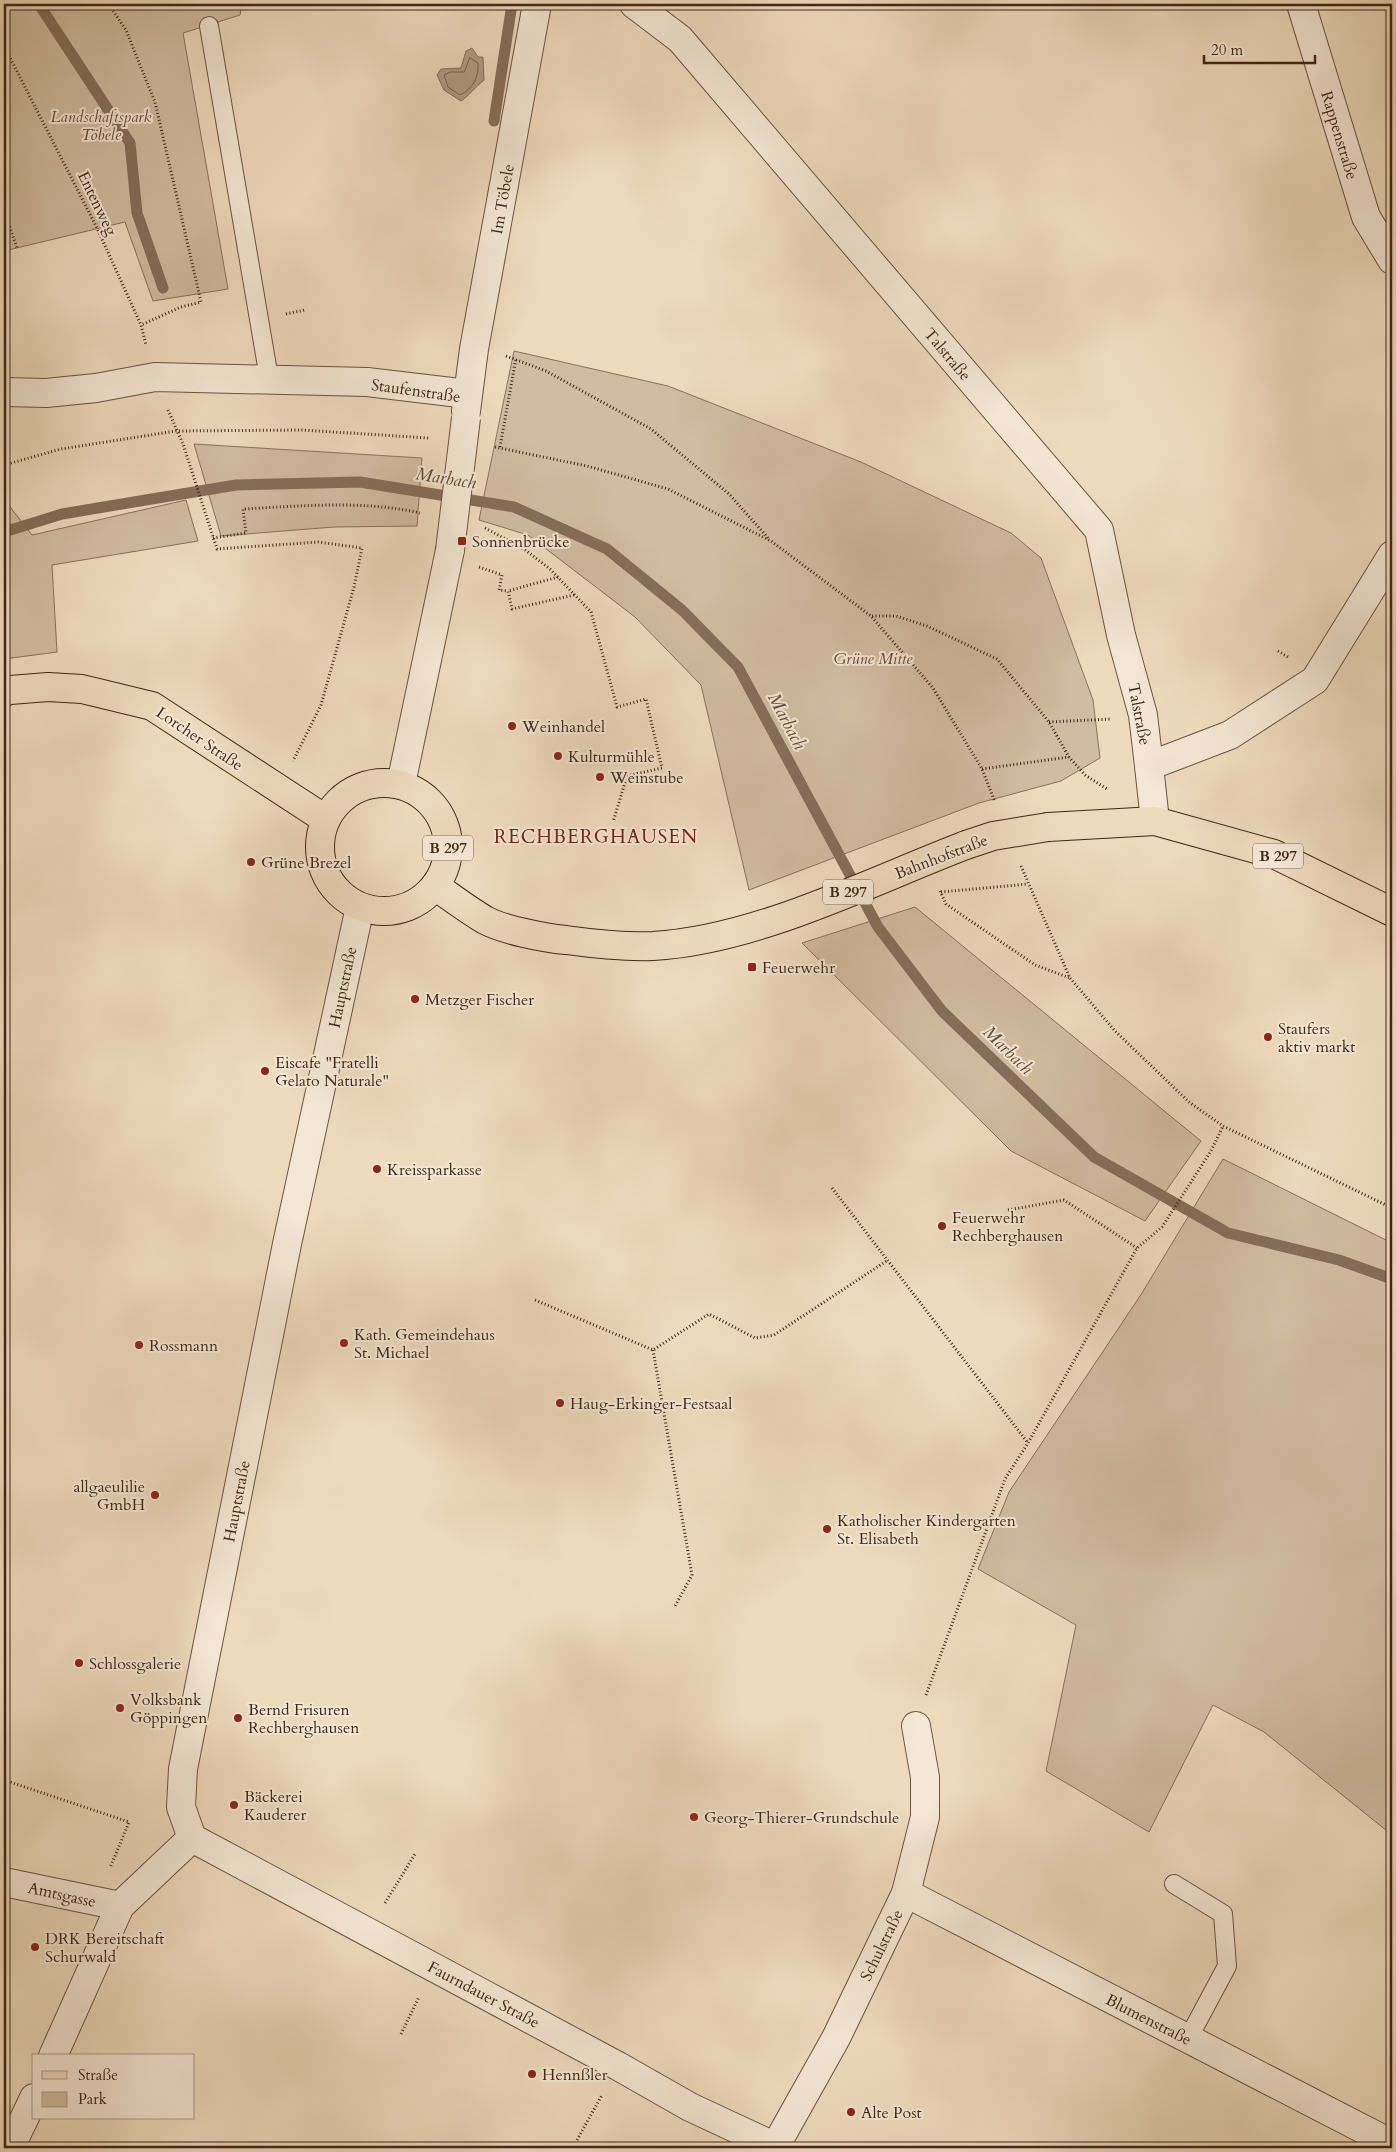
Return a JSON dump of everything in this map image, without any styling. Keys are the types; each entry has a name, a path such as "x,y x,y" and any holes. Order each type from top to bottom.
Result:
{"main road":[{"name":"Lorcher Straße","path":"4,692 48,687 82,689 152,706 325,819"},
{"name":"B 297","path":"379,782 401,784 420,794 435,808 445,826 448,847 445,868 435,886 420,900 401,909 380,911 360,907 339,892 324,870 320,845 325,819 338,801 356,788 379,782"},
{"name":"Bahnhofstraße","path":"435,886 486,921 548,938 611,946 672,944 729,932 794,913 993,836 1048,827 1155,821 1274,854 1392,912"}],"street":[{"name":"Im Töbele","path":"467,406 474,349 537,4"},
{"name":"Talstraße","path":"634,4 680,39 1098,530 1121,635 1143,715 1155,821"},
{"name":"Rappenstraße","path":"1301,4 1366,217 1392,260"},
{"name":"Staufenstraße","path":"4,392 46,393 96,388 155,376 269,378 367,382 467,406 450,550 401,784"},
{"path":"1149,766 1230,735 1315,680 1389,568"},
{"name":"Hauptstraße","path":"192,1838 181,1807 184,1769 286,1244 360,907"},
{"name":"Schulstraße","path":"776,2148 836,2038 906,1894 925,1817 925,1777 916,1726"},
{"path":"54,2054 108,1903 192,1838"},
{"name":"Faurndauer Straße","path":"192,1838 618,2066 702,2114 776,2148"},
{"name":"Amtsgasse","path":"4,1882 108,1903"},
{"name":"Blumenstraße","path":"906,1894 1392,2144"},
{"path":"10,2148 32,2102"}],"lane":[{"path":"209,26 269,378"},
{"path":"1174,1884 1223,1914 1227,1966 1188,2039"}],"path":[{"path":"104,4 111,8 126,30 155,102 201,302 182,307 141,325"},
{"path":"111,8 130,4"},
{"name":"Entenweg","path":"4,46 89,212 141,325 155,376"},
{"path":"4,210 17,248"},
{"path":"474,349 516,358 546,372 651,429 729,494 771,541"},
{"path":"516,358 500,447 588,466 668,489 771,541 871,616 933,688 982,769 996,804"},
{"path":"4,465 61,450 176,431 302,430 412,436"},
{"path":"183,444 217,549 318,542 362,548 354,587 321,705 278,790"},
{"path":"213,538 246,533 243,509 329,505 405,510 423,514"},
{"path":"477,526 486,528 524,549 558,577 591,612 617,707 646,699 662,768 627,776 613,822"},
{"path":"502,574 499,590 508,591 558,577"},
{"path":"508,591 512,609 574,594"},
{"path":"871,616 896,616 927,626 996,660 1049,722 1069,757 1085,775 1109,790"},
{"path":"1049,722 1143,715"},
{"path":"982,769 1069,757"},
{"path":"1017,857 1070,978 1122,1037 1189,1102 1223,1126 1392,1208"},
{"path":"914,865 940,892 946,904 1035,965 1070,978"},
{"path":"940,892 1028,884"},
{"path":"916,1726 938,1659 1005,1479 1028,1443 1137,1248 1162,1227 1211,1151 1223,1126"},
{"path":"832,1188 1028,1443"},
{"path":"1008,1210 1064,1200 1137,1248"},
{"path":"652,1350 710,1314 755,1338 774,1335 888,1260"},
{"path":"534,1300 652,1350"},
{"path":"652,1350 692,1575 674,1608"},
{"path":"4,1780 129,1822 108,1903"},
{"path":"368,1932 415,1854"},
{"path":"401,2034 433,1967"},
{"path":"577,2140 618,2066"}],"green space":[{"name":"Landschaftspark Töbele","path":"4,4 242,4 240,15 183,33 228,289 153,301 125,222 4,251"},
{"name":"Grüne Mitte","path":"514,351 668,386 861,462 1011,533 1041,558 1093,700 1100,758 1061,781 979,803 749,890 701,685 635,617 528,535 479,520"},
{"path":"194,444 422,458 417,526 334,527 221,536"},
{"path":"4,499 32,535 186,500 198,541 52,565 57,652 4,659"},
{"path":"915,907 1201,1141 1145,1221 1011,1151 802,943"},
{"path":"1223,1159 1392,1243 1392,1835 1264,1732 1213,1705 1149,1832 1046,1771 1076,1625 978,1569 1009,1492 1142,1293"}],"water":[{"path":"472,48 478,57 483,57 484,80 461,101 444,90 437,75 441,69 461,68 466,51"}],"waterway":[{"path":"41,4 42,9 130,143 137,213 163,288"},
{"path":"494,121 512,4"},
{"name":"Marbach","path":"4,532 62,514 236,485 360,482 514,507 607,549 682,610 738,667 878,927 942,1011 1094,1157 1228,1233 1339,1260 1392,1279"}],"place":[{"name":"Sonnenbrücke","path":"462,541"},
{"name":"Weinhandel","path":"512,726"},
{"name":"Kulturmühle","path":"558,756"},
{"name":"Weinstube","path":"600,777"},
{"name":"Grüne Brezel","path":"251,862"},
{"name":"Feuerwehr","path":"752,967"},
{"name":"Metzger Fischer","path":"415,999"},
{"name":"Staufers aktiv markt","path":"1268,1037"},
{"name":"Eiscafe \"Fratelli Gelato Naturale\"","path":"265,1071"},
{"name":"Kreissparkasse","path":"377,1169"},
{"name":"Feuerwehr Rechberghausen","path":"942,1226"},
{"name":"Kath. Gemeindehaus St. Michael","path":"344,1343"},
{"name":"Rossmann","path":"139,1345"},
{"name":"Haug-Erkinger-Festsaal","path":"560,1403"},
{"name":"allgaeulilie GmbH","path":"155,1495"},
{"name":"Katholischer Kindergarten St. Elisabeth","path":"827,1529"},
{"name":"Schlossgalerie","path":"79,1663"},
{"name":"Volksbank Göppingen","path":"120,1708"},
{"name":"Bernd Frisuren Rechberghausen","path":"238,1718"},
{"name":"Bäckerei Kauderer","path":"234,1805"},
{"name":"Georg-Thierer-Grundschule","path":"694,1817"},
{"name":"DRK Bereitschaft Schurwald","path":"35,1947"},
{"name":"Hennßler","path":"532,2074"},
{"name":"Alte Post","path":"851,2112"}],"district":[{"name":"RECHBERGHAUSEN","path":"596,836"}]}
